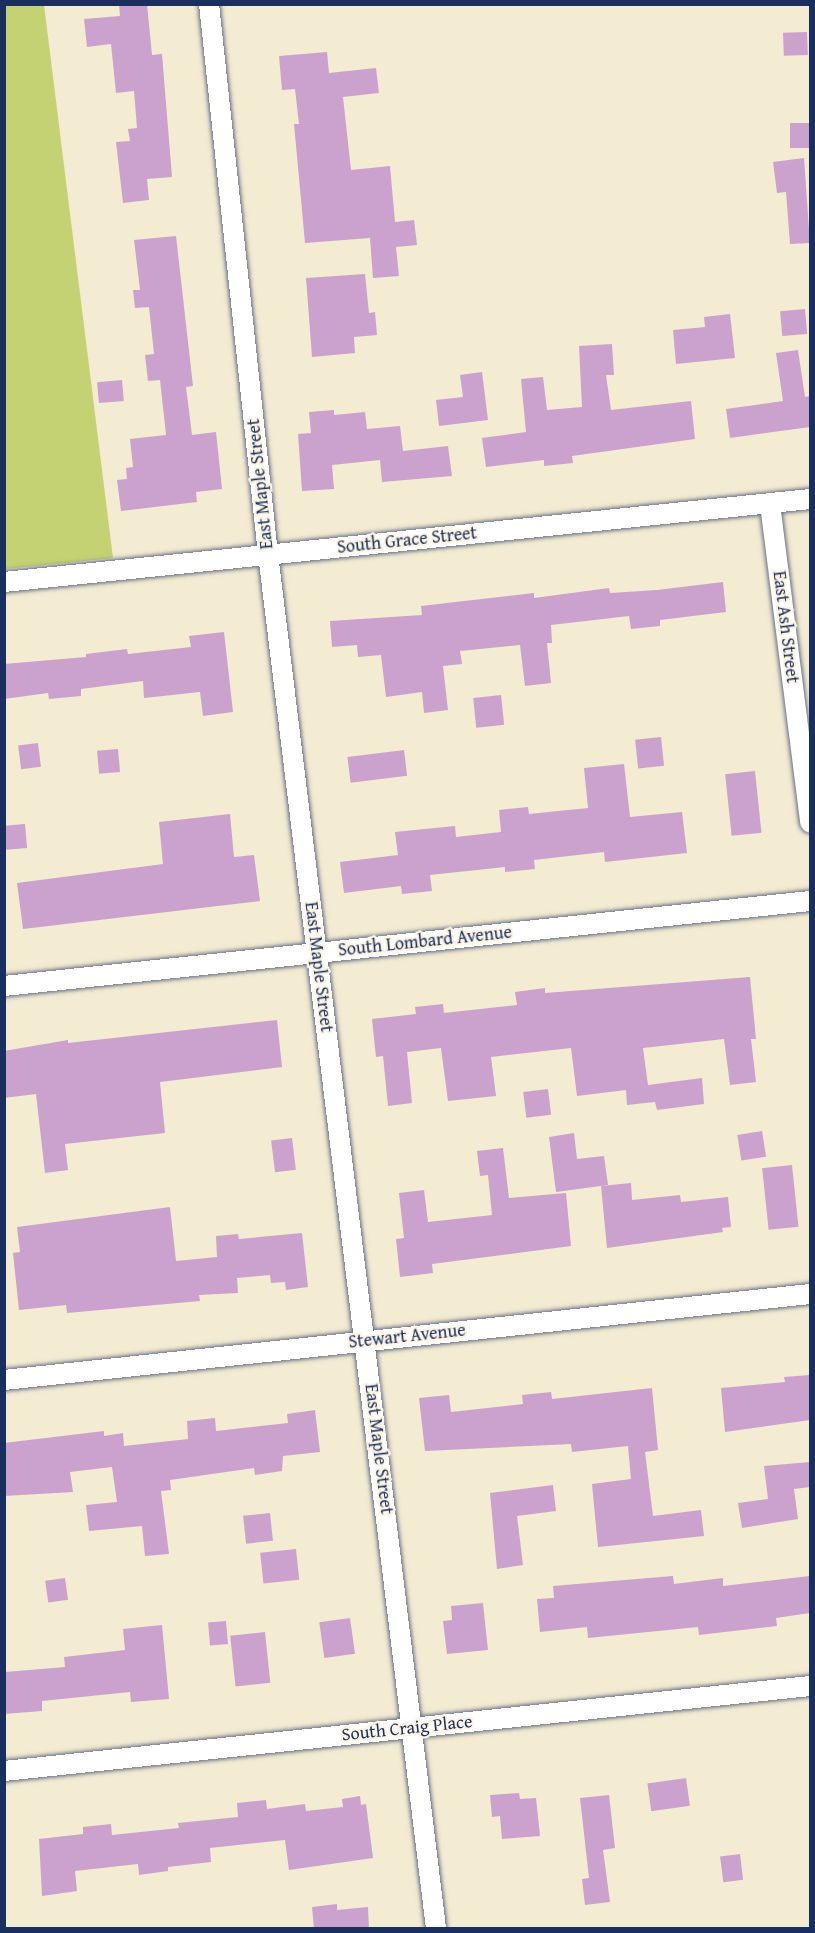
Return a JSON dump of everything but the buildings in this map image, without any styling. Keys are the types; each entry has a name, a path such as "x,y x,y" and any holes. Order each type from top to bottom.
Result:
{"street":[{"name":"East Maple Street","path":"209,4 268,554 436,1929"},
{"name":"South Grace Street","path":"4,582 810,499"},
{"name":"East Ash Street","path":"770,504 810,822"},
{"name":"South Lombard Avenue","path":"4,986 810,901"},
{"name":"Stewart Avenue","path":"4,1380 810,1294"},
{"name":"South Craig Place","path":"4,1771 810,1686"}],"green space":[{"path":"4,5 44,5 113,558 5,569"}]}
